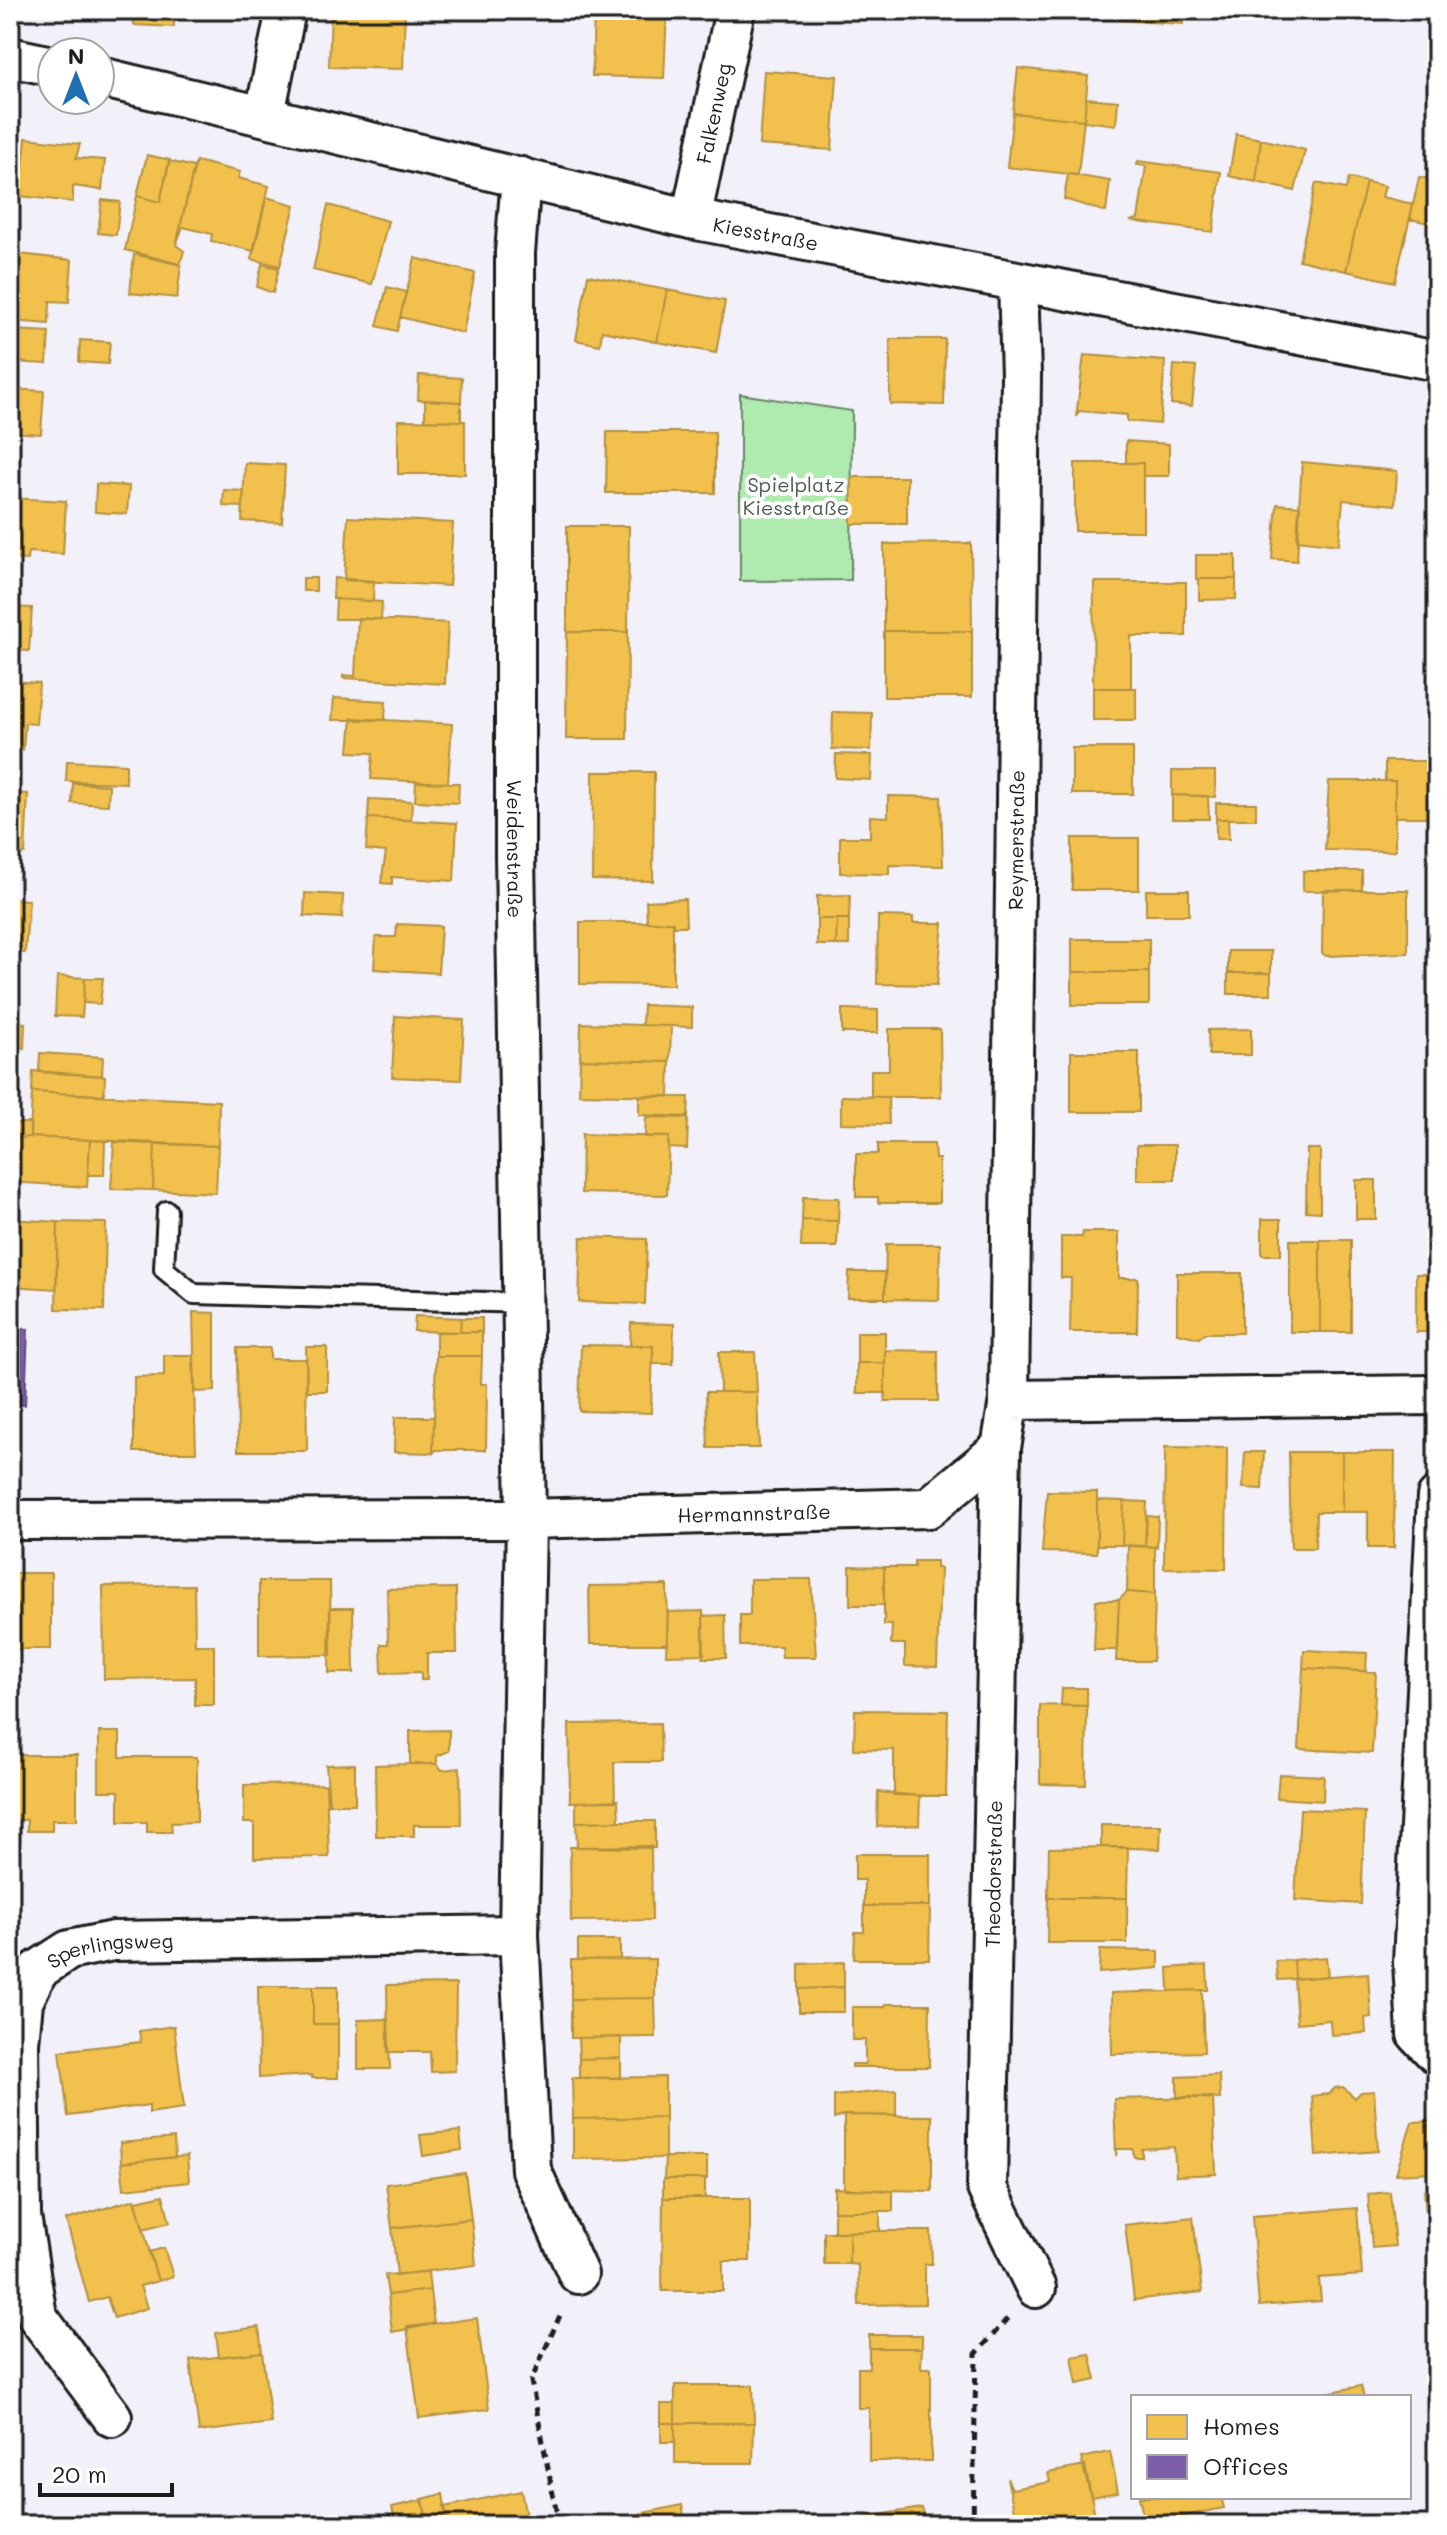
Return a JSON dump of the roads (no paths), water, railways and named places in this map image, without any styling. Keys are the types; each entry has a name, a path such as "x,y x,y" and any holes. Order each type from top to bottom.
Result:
{"street":[{"path":"265,114 286,10"},
{"name":"Falkenweg","path":"691,219 735,10"},
{"path":"10,57 36,63"},
{"name":"Kiesstraße","path":"116,81 691,219 1437,361"},
{"name":"Weidenstraße","path":"521,177 515,253 515,855 526,1519"},
{"name":"Reymerstraße","path":"1009,1400 1021,390 1018,282"},
{"path":"1001,1448 1009,1400 1437,1395"},
{"name":"Hermannstraße","path":"10,1520 526,1519 928,1508 1001,1448"},
{"name":"Theodorstraße","path":"1001,1448 987,2188 1036,2288"},
{"path":"1437,1497 1413,1962 1417,2034 1437,2055"},
{"path":"526,1519 519,1935 531,2170 578,2274"},
{"name":"Sperlingsweg","path":"112,2417 37,2316 21,2216 19,2043 23,2002 38,1970 69,1950 113,1941 519,1935"}],"lane":[{"path":"167,1211 164,1269 194,1294 524,1303"}],"park label":[{"name":"Spielplatz Kiesstraße","path":"796,496"}]}
